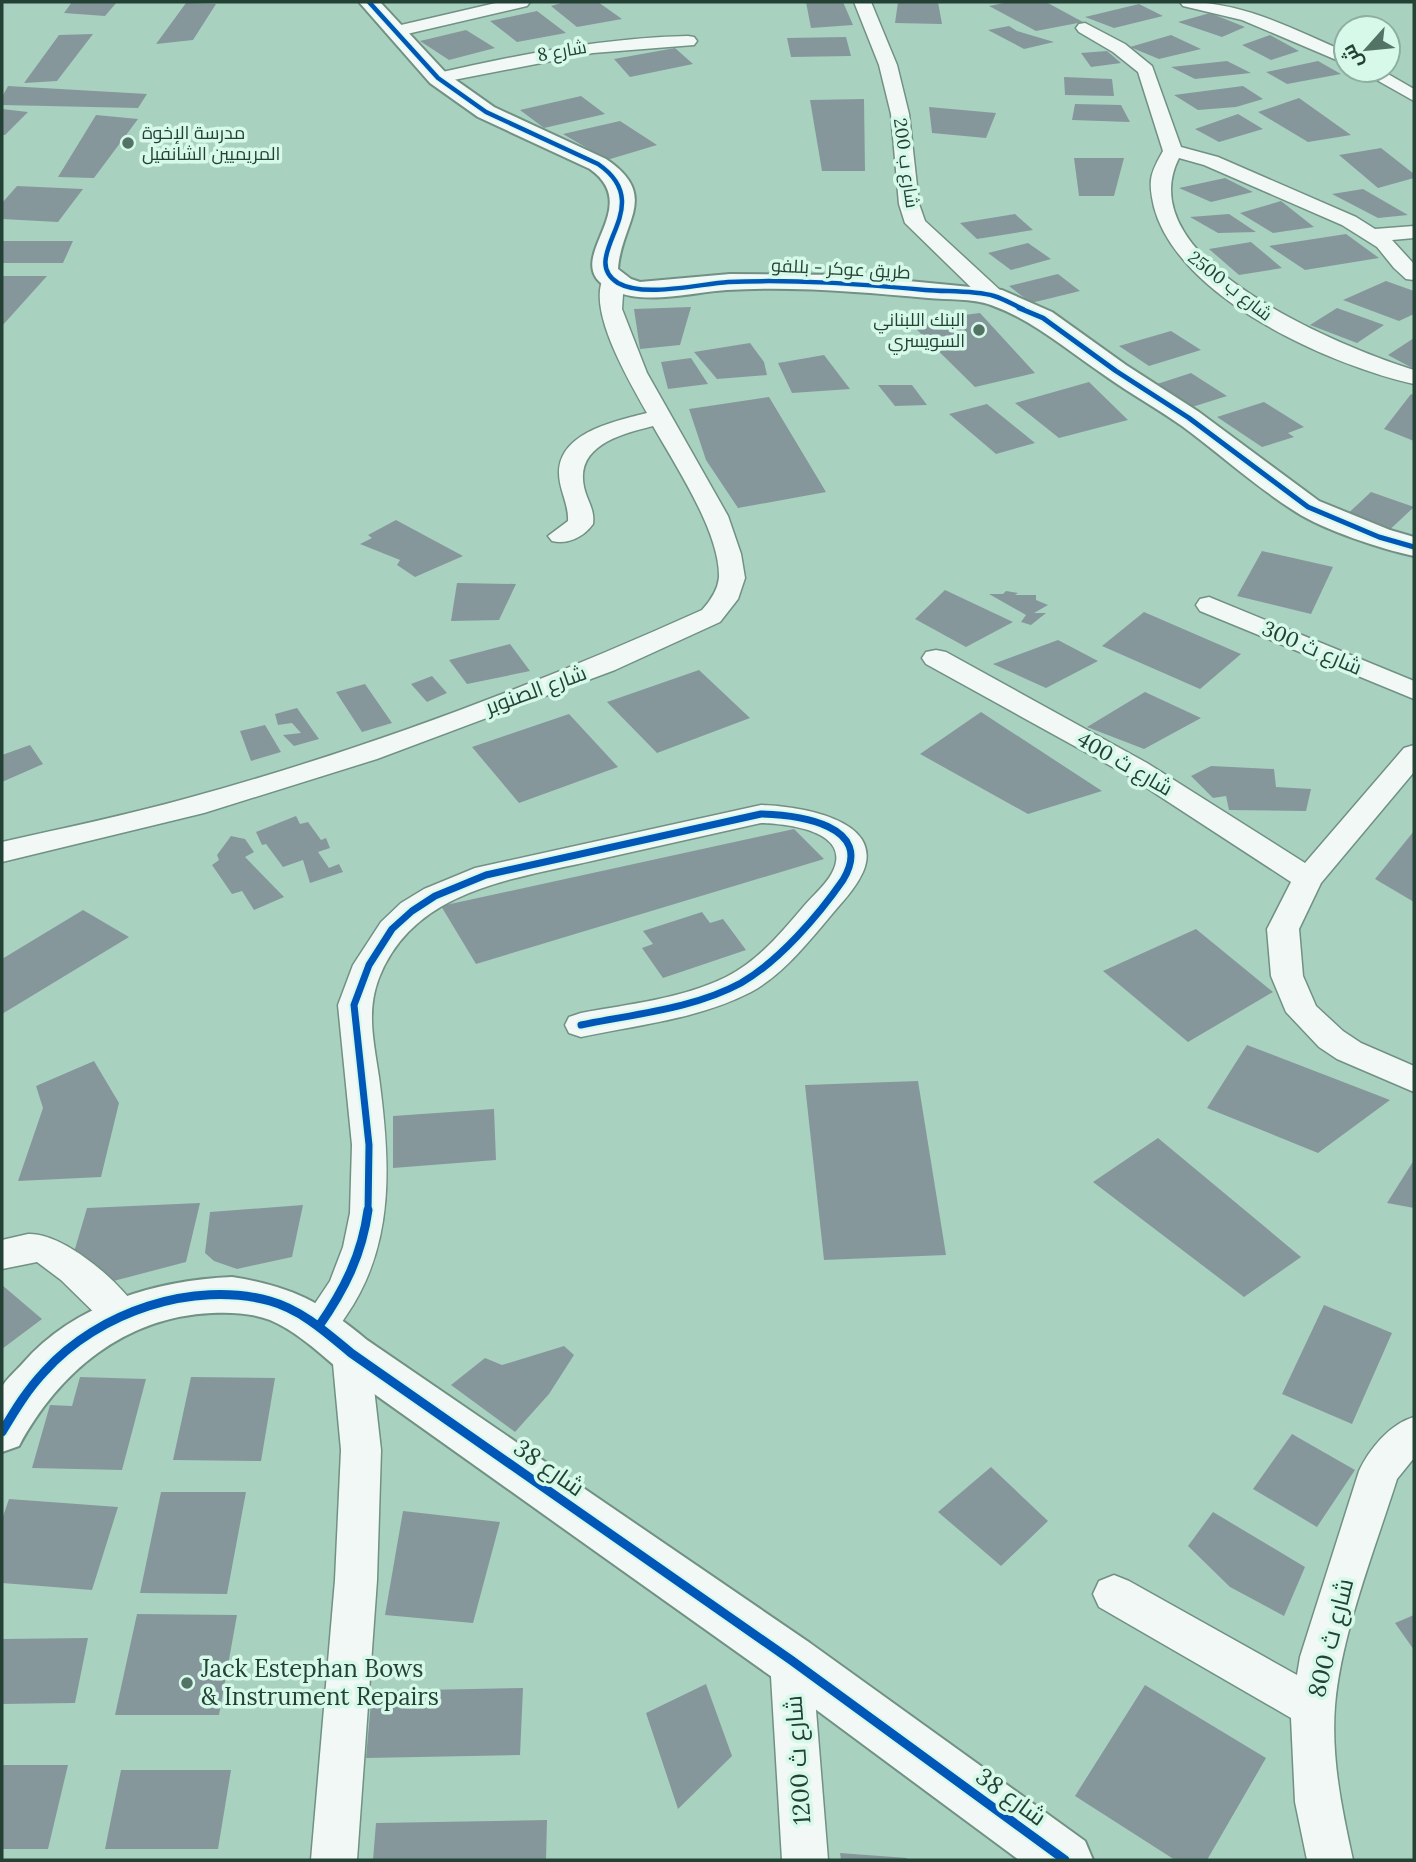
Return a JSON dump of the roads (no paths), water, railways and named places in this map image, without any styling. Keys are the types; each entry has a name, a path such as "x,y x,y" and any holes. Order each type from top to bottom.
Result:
{"street":[{"path":"369,2 438,78 486,112 598,164 614,175 621,185 624,205 606,256 605,270 613,280"},
{"path":"394,32 521,2"},
{"name":"شارع ب 200","path":"862,2 888,65 900,114 909,204 915,223 993,296"},
{"path":"1189,2 1248,16 1332,53"},
{"path":"1085,28 1119,48 1146,70 1173,151 1224,167 1349,221 1374,235 1414,274"},
{"name":"شارع 8","path":"438,78 589,46 641,41 688,41"},
{"path":"1393,84 1414,96"},
{"name":"شارع ب 2500","path":"1173,151 1161,176 1160,190 1170,228 1180,245 1196,261 1257,310 1285,327 1341,353 1414,377"},
{"path":"1374,235 1414,232"},
{"name":"طريق عوكر - بللفو","path":"613,280 639,290 773,281 866,284 993,296 1043,318 1116,371 1189,418 1308,507 1368,533 1414,547"},
{"name":"شارع الصنوبر","path":"2,852 194,806 367,753 605,664 711,616 725,599 732,578 728,554 715,516 636,373 611,309 613,280"},
{"path":"561,536 580,524 583,514 572,486 570,467 580,450 595,437 614,429 660,417"},
{"name":"شارع ث 300","path":"1209,605 1414,691"},
{"name":"شارع ث 400","path":"936,658 1137,769 1308,880"},
{"path":"1414,754 1308,880 1283,929 1287,976 1302,1012 1331,1039 1388,1070 1414,1080"},
{"path":"334,1860 356,1580 360,1463 335,1340 369,1207 372,1166 354,1005 374,955 393,929 443,892 497,873 761,814 804,817 822,824 848,843 852,857 849,870 837,888 795,939 751,977 701,999 581,1025"},
{"path":"2,1255 29,1248 45,1250 60,1259 123,1317"},
{"name":"شارع 38","path":"2,1432 29,1389 64,1353 102,1326 144,1308 192,1295 223,1293 271,1301 300,1314 791,1660 1065,1860"},
{"name":"شارع ث 800","path":"1330,1860 1318,1802 1313,1746 1313,1707 1321,1657 1379,1471 1414,1433"},
{"path":"1114,1594 1313,1707"},
{"name":"شارع ث 1200","path":"791,1660 805,1860"}],"place":[{"name":"مدرسة الإخوة المريميين الشانفيل","path":"128,143"},
{"name":"البنك اللبناني السويسري","path":"979,330"},
{"name":"Jack Estephan Bows & Instrument Repairs","path":"187,1683"}]}
